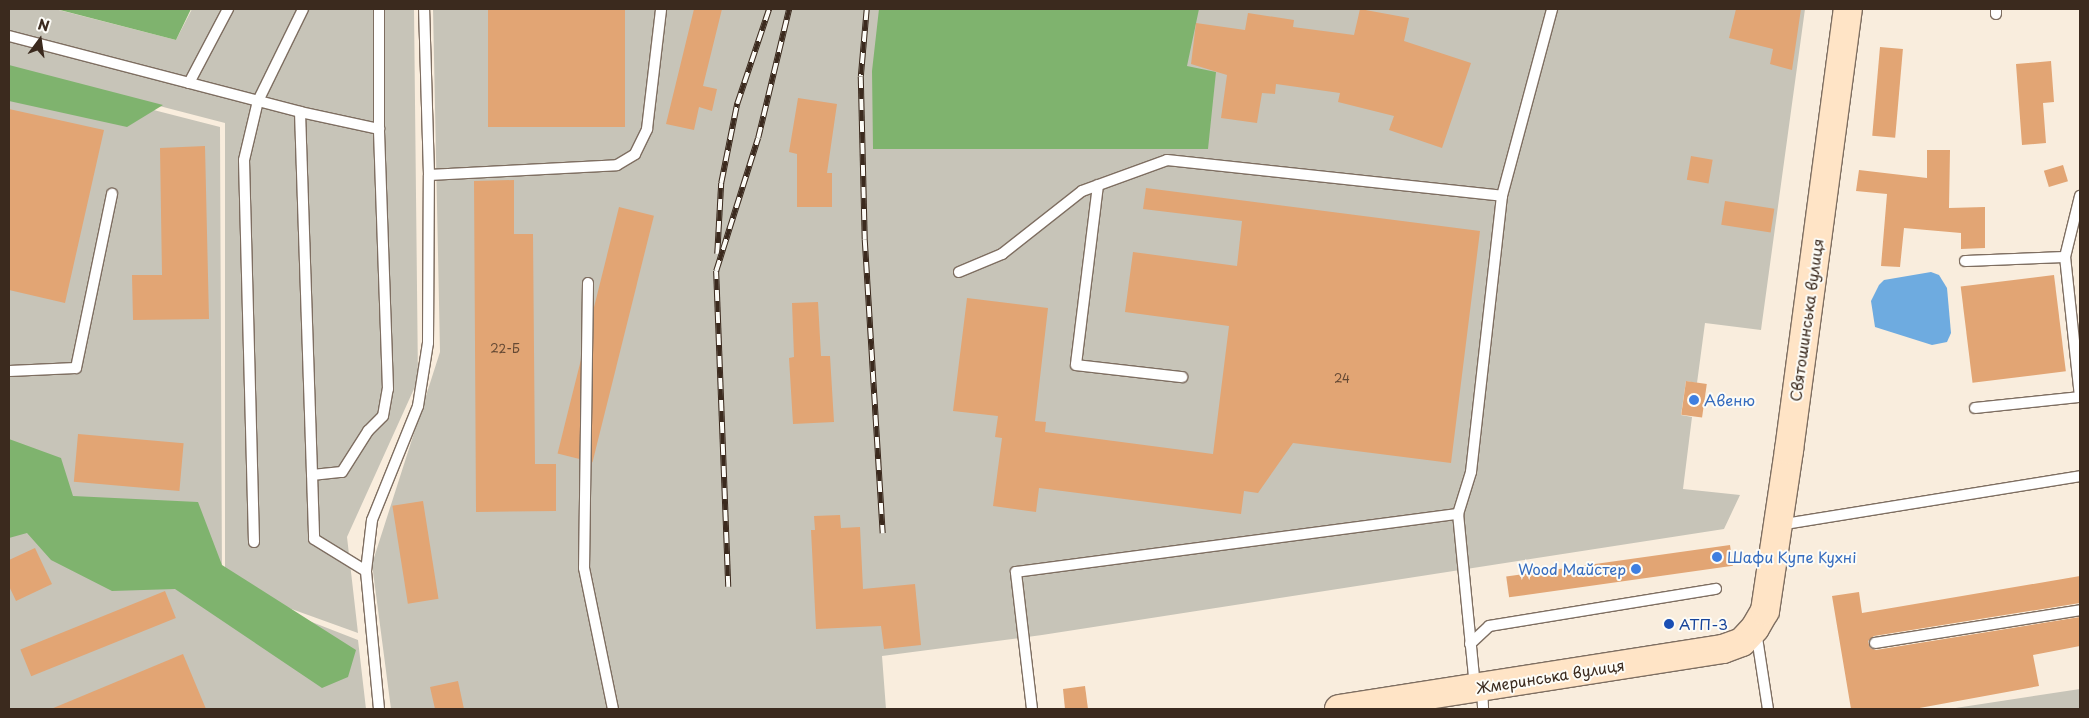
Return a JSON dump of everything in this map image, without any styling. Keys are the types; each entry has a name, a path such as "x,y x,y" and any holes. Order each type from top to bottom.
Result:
{"main road":[{"name":"Святошинська вулиця","path":"1756,628 1765,611 1778,525 1848,9"},
{"name":"Жмеринська вулиця","path":"1339,709 1446,696 1480,695 1723,649 1742,642 1756,628"}],"lane":[{"path":"190,83 228,9"},
{"path":"254,542 244,160 258,101 303,9"},
{"path":"312,475 342,472 368,431 383,416 388,389 379,129 380,9"},
{"path":"379,709 366,571 372,520 418,406 425,380 428,343 429,175 424,9"},
{"path":"429,175 617,165 635,154 647,129 661,9"},
{"path":"1480,695 1470,644 1458,514 1470,472 1502,196 1552,9"},
{"path":"9,36 300,112 379,129"},
{"path":"300,112 314,540 366,571"},
{"path":"959,272 1002,254 1082,190 1167,160 1502,196"},
{"path":"1098,185 1076,364 1182,377"},
{"path":"9,371 76,368 112,194"},
{"path":"1976,408 2080,396 2065,257 2080,196"},
{"path":"1966,261 2065,257"},
{"path":"588,283 584,568 612,709"},
{"path":"1778,525 2080,476"},
{"path":"1032,709 1016,572 1458,514"},
{"path":"1470,644 1488,626 1716,589"},
{"path":"1875,642 2080,610"},
{"path":"1756,628 1768,709"}],"shaded area":[{"path":"9,9 55,9 176,40 192,9 414,9 418,380 347,537 358,633 225,585 225,123 9,67"},
{"path":"433,9 1805,9 1761,330 1705,323 1697,383 1686,381 1681,415 1692,417 1683,489 1740,495 1724,529 1042,635 882,656 886,709 391,709 372,564 440,352"},
{"path":"9,73 220,127 222,587 358,640 366,709 9,709"},
{"path":"2080,689 2080,709 1949,709"}],"green space":[{"path":"56,9 191,9 176,40"},
{"path":"879,9 1199,9 1187,66 1216,72 1208,149 873,149 872,71"},
{"path":"9,65 163,105 127,127 9,101"},
{"path":"9,439 61,458 73,496 198,502 222,565 356,650 348,677 322,688 175,589 112,591 51,560 27,533 9,538"}],"water":[{"path":"1931,272 1939,275 1947,288 1951,333 1947,342 1932,345 1875,327 1871,301 1879,285 1884,280"}],"building":[{"path":"488,9 625,9 625,127 488,127"},
{"path":"694,9 722,9 703,86 717,89 712,111 699,107 694,130 666,124"},
{"path":"1360,9 1409,18 1404,41 1471,63 1442,148 1389,130 1394,116 1338,102 1340,93 1276,84 1275,94 1262,93 1257,123 1221,118 1227,75 1191,64 1196,23 1245,30 1248,13 1294,20 1293,27 1354,35"},
{"path":"1736,9 1801,9 1792,70 1770,64 1773,49 1729,38"},
{"path":"1880,47 1903,49 1895,138 1872,136"},
{"path":"2051,61 2054,102 2043,103 2046,143 2022,145 2016,64"},
{"path":"798,98 837,104 827,173 832,173 832,207 797,207 797,154 789,152"},
{"path":"9,109 104,130 65,303 9,290"},
{"path":"205,146 209,319 133,320 132,275 162,275 160,148"},
{"path":"1927,150 1950,150 1949,208 1985,207 1985,248 1961,249 1961,233 1904,228 1900,267 1881,266 1887,194 1856,191 1859,170 1927,178"},
{"path":"1691,156 1713,160 1708,183 1687,180"},
{"path":"2063,165 2068,181 2049,187 2044,171"},
{"path":"514,180 514,234 533,234 535,464 556,464 556,511 476,512 474,181"},
{"path":"1146,188 1480,231 1451,463 1293,443 1258,493 1244,491 1241,514 1039,488 1036,512 993,506 1002,438 995,437 998,416 953,411 967,298 1048,308 1035,421 1046,422 1045,432 1213,454 1229,326 1125,312 1133,252 1237,266 1242,221 1143,209"},
{"path":"1725,201 1774,209 1771,233 1721,225"},
{"path":"619,207 654,216 592,462 558,453"},
{"path":"2054,275 2066,371 1973,383 1961,286"},
{"path":"818,302 821,356 830,356 834,422 793,424 789,358 794,357 792,303"},
{"name":"Авеню","path":"1686,381 1707,384 1702,418 1681,415"},
{"path":"78,434 184,443 179,491 74,482"},
{"path":"423,501 438,599 408,604 392,506"},
{"path":"840,515 841,528 860,527 863,589 915,584 921,645 884,649 881,626 816,629 811,530 815,530 814,516"},
{"path":"1730,545 1733,566 1509,597 1506,576"},
{"path":"35,548 52,584 16,601 9,586 9,560"},
{"path":"2080,576 2080,603 1874,636 1868,641 1870,648 1876,650 2080,617 2080,646 2033,655 2039,686 1914,709 1851,709 1832,596 1859,592 1862,613"},
{"path":"165,591 176,618 31,676 20,649"},
{"path":"183,654 206,709 51,709"},
{"path":"458,681 464,709 435,709 430,687"},
{"path":"1085,686 1088,709 1065,709 1063,689"}],"railway":[{"path":"717,254 721,183 737,104 769,9"},
{"path":"728,587 716,271 758,138 789,9"},
{"path":"867,9 861,77 865,240 883,533"}],"place":[{"name":"Авеню","path":"1694,400"},
{"name":"Шафи Купе Кухні","path":"1717,557"},
{"name":"Wood Майстер","path":"1636,569"},
{"name":"АТП-3","path":"1669,624"}]}
